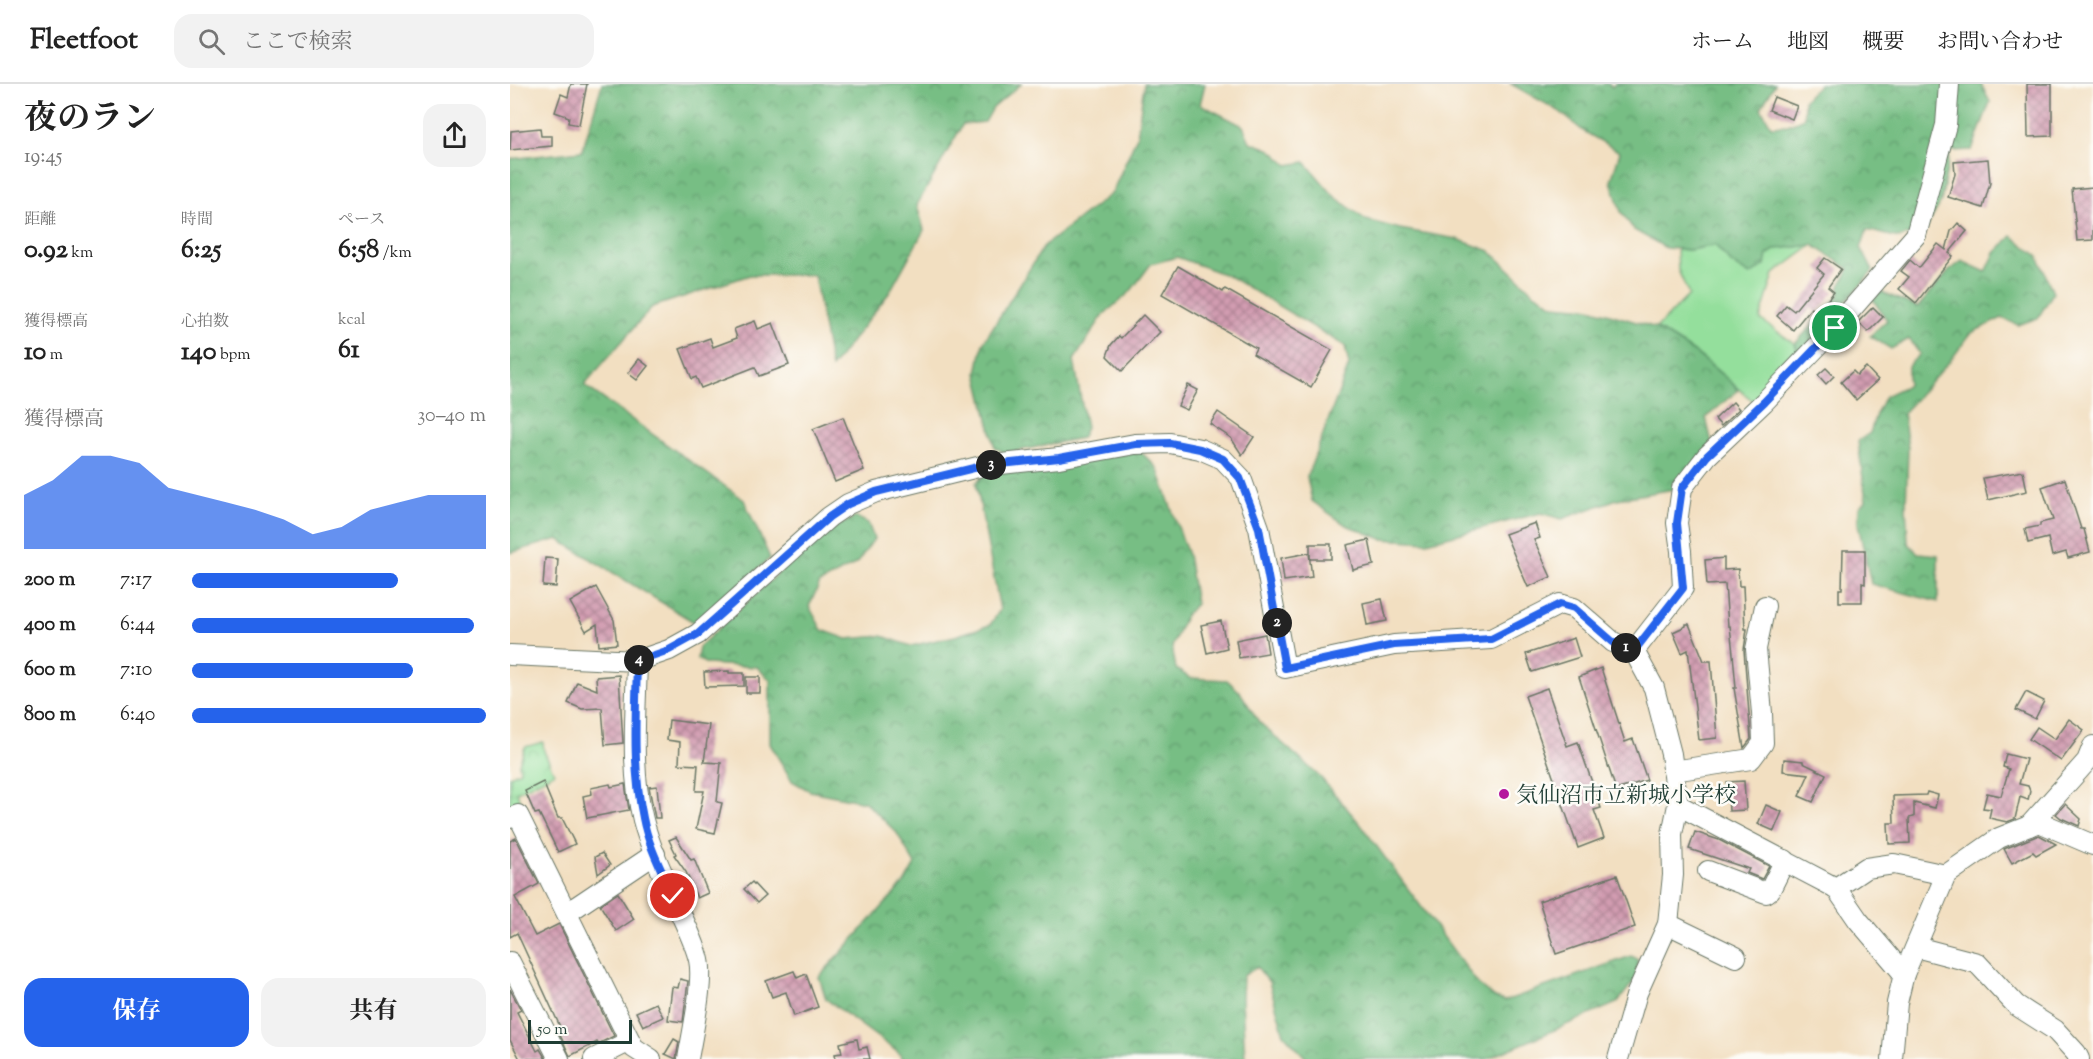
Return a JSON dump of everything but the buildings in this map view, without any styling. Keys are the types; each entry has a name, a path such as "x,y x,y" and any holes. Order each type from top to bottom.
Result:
{"street":[{"path":"1634,651 1683,588 1677,523 1682,488 1707,456 1764,402 1835,328 1916,235 1946,125 1948,84"},
{"path":"510,655 637,661 669,650 698,634 829,517 848,504 867,496 982,466 1059,458 1136,444 1170,443 1200,449 1223,459 1240,478 1259,528 1285,668 1394,645 1491,639 1560,604 1574,608 1613,642 1634,651 1654,688 1671,754 1678,805 1672,834 1673,875 1668,924 1637,993 1618,1059"},
{"path":"1673,771 1750,759 1763,743 1756,650 1764,606"},
{"path":"637,661 635,748 643,820 700,962 698,1000 688,1059"},
{"path":"2029,826 2087,761 2093,746"},
{"path":"1678,805 1836,888 1858,920 1904,974"},
{"path":"510,819 518,815 634,1048 651,1059"},
{"path":"1892,1059 1897,1003 1904,974 1946,875 1999,838 2039,822 2093,845"},
{"path":"567,913 655,854"},
{"path":"1708,871 1766,893 1770,891 1785,860"},
{"path":"1836,888 1866,868 1894,864 1946,875"},
{"path":"1668,924 1736,957"},
{"path":"1916,947 1977,963 2016,1005 2055,1030 2079,1059"},
{"path":"510,962 559,1059"},
{"path":"594,1059 630,1041"}],"green space":[{"path":"602,84 1021,84 993,108 985,122 963,124 917,205 924,230 889,293 831,368 814,275 750,275 652,307 584,385 744,500 770,558 697,624 558,539 510,553 510,159 582,151"},
{"path":"1144,84 1205,84 1200,104 1243,126 1250,142 1271,150 1288,165 1305,162 1334,196 1366,220 1400,229 1457,239 1490,251 1534,293 1554,305 1590,308 1656,328 1694,352 1738,390 1706,418 1712,443 1674,489 1617,499 1562,519 1541,513 1427,542 1382,539 1346,525 1312,501 1307,477 1349,365 1345,346 1229,276 1177,257 1151,264 1130,292 1103,315 1074,360 1086,428 1081,438 1007,453 995,448 977,373 983,343 1044,246 1112,193 1137,136"},
{"path":"1511,84 1608,84 1612,87 1615,84 1775,84 1761,108 1771,126 1788,125 1804,118 1804,100 1819,84 1981,84 1990,102 1972,150 1950,151 1941,202 1925,230 1899,238 1867,230 1861,248 1873,271 1799,354 1795,344 1839,295 1840,286 1849,269 1813,245 1776,249 1767,255 1765,265 1750,275 1732,264 1715,245 1689,250 1666,248 1634,230 1621,212 1611,181 1620,152 1583,131 1559,111"},
{"path":"2012,236 2038,256 2053,293 2038,318 2018,325 2002,318 1971,333 1950,361 1903,413 1908,448 1906,506 1908,543 1918,553 1938,555 1938,602 1871,584 1858,524 1859,507 1866,501 1858,441 1870,433 1885,396 1908,385 1908,366 1920,354 1909,339 1891,349 1870,336 1887,320 1873,300 1881,292 1918,307 1949,271 1962,261 1986,272 1995,253"},
{"path":"1715,245 1732,264 1767,255 1776,249 1813,245 1774,274 1760,319 1795,344 1799,354 1756,403 1701,357 1656,328 1689,295 1678,270 1677,249 1689,250"},
{"path":"1140,451 1157,468 1188,555 1196,604 1186,614 1172,646 1176,669 1190,678 1227,680 1240,692 1259,722 1321,778 1361,825 1478,984 1495,998 1505,1001 1631,956 1638,959 1635,980 1617,1003 1487,1059 1307,1059 1284,1034 1269,982 1257,967 1243,976 1245,1059 901,1059 900,1054 826,999 819,977 905,882 915,864 897,833 865,802 810,791 792,781 770,744 770,680 757,667 707,664 697,659 699,647 821,534 856,517 868,523 874,539 857,563 820,583 809,606 822,630 847,639 882,636 911,646 990,625 1000,610 976,483 986,473"},
{"path":"543,742 544,751 554,773 517,792 520,801 510,807 510,776 520,771 519,764 525,747"}],"place":[{"name":"気仙沼市立新城小学校","path":"1504,794"}],"route":[{"path":"673,896 643,820 638,788 635,748 637,661 669,650 698,634 829,517 848,504 876,492 982,466 1059,458 1136,444 1170,443 1200,449 1223,459 1240,478 1259,528 1285,668 1394,645 1491,639 1560,604 1574,608 1613,642 1634,651 1683,588 1677,523 1682,488 1707,456 1764,402 1835,328"}]}
